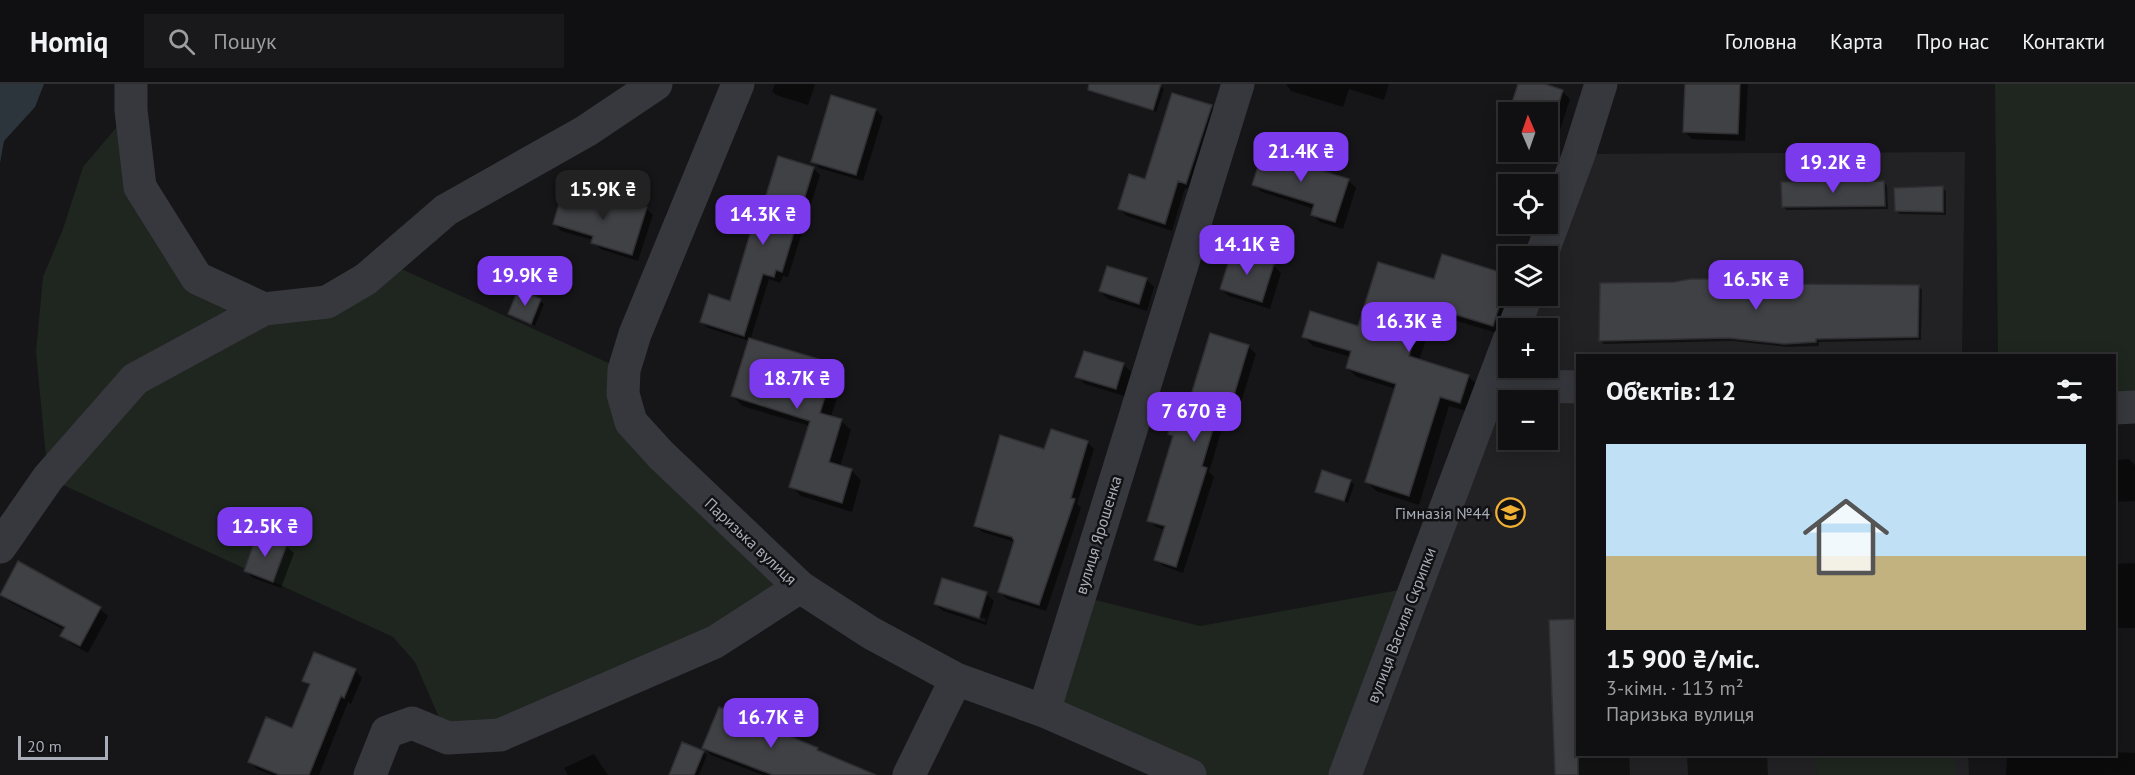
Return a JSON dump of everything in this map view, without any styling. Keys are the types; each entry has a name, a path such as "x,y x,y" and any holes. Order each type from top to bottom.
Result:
{"street":[{"path":"131,84 131,110 140,187 197,278 264,309"},
{"path":"0,547 48,478 135,379 264,309 327,302 366,279 446,210 586,131 657,84"},
{"name":"Паризька вулиця","path":"370,775 387,732 412,723 448,738 500,735 715,642 800,586 653,447 631,422 623,394 624,370 635,334 738,84"},
{"name":"вулиця Ярошенка","path":"1044,711 1238,84"},
{"path":"1545,246 1579,154 1601,84"},
{"name":"вулиця Василя Скрипки","path":"1345,775 1498,369"},
{"path":"1492,385 1576,387"},
{"path":"2116,408 2135,407"},
{"path":"800,586 871,633 956,679 1044,711 1191,775"},
{"path":"909,775 956,679"}],"shaded area":[{"path":"0,84 44,84 35,107 4,141 0,163"},
{"path":"1995,84 2135,84 2135,407 2116,408 2116,354 1998,354"},
{"path":"131,110 140,187 197,278 264,309 386,262 624,370 623,394 800,587 715,642 448,738 415,662 393,637 48,478 36,352 43,277 63,229 83,167"},
{"path":"1965,152 1962,354 1576,354 1576,756 1968,756 1969,775 1345,775 1498,395 1498,450 1558,450 1558,390 1500,390 1505,378 1558,378 1558,318 1518,318 1522,306 1558,306 1558,246 1551,246 1555,234 1558,234 1558,223 1579,154"},
{"path":"1416,587 1345,775 1190,775 1044,711 1079,596 1200,626"},
{"path":"1816,756 1955,756 1956,775 1817,775"}],"building":[{"path":"1089,84 1161,84 1153,110 1088,90"},
{"path":"1518,84 1545,84 1563,90 1558,106 1558,102 1512,102"},
{"path":"1685,84 1740,84 1738,134 1683,132"},
{"path":"1172,93 1212,105 1186,184 1178,181 1165,224 1118,209 1129,174 1145,179"},
{"path":"831,95 876,109 856,175 811,162"},
{"path":"1264,148 1306,161 1304,165 1349,179 1335,222 1311,215 1314,204 1252,185"},
{"path":"778,156 814,167 782,272 776,270 774,277 763,274 744,336 700,322 709,294 730,301 758,207 762,209"},
{"path":"1884,181 1885,206 1782,207 1781,182"},
{"path":"1943,186 1943,212 1895,211 1894,188"},
{"path":"562,194 602,206 606,194 647,207 632,255 591,243 593,236 553,224"},
{"path":"1232,251 1274,264 1262,302 1220,289"},
{"path":"1442,254 1498,272 1499,306 1493,326 1424,305 1409,356 1469,375 1460,403 1440,397 1409,496 1365,482 1396,384 1346,368 1351,351 1302,337 1310,311 1358,326 1378,262 1434,279"},
{"path":"1107,266 1147,278 1139,304 1099,291"},
{"path":"1691,279 1725,279 1725,281 1760,284 1919,285 1918,337 1816,339 1816,342 1784,344 1728,338 1599,341 1600,283 1674,282"},
{"path":"518,290 541,299 531,324 508,314"},
{"path":"1210,333 1249,345 1229,412 1219,409 1202,466 1207,468 1176,567 1154,560 1165,526 1147,521 1173,436 1168,434 1178,402 1188,405"},
{"path":"749,338 835,364 820,413 842,419 829,462 852,469 842,503 789,487 810,421 731,396"},
{"path":"1084,351 1124,363 1116,389 1075,377"},
{"path":"1051,429 1088,441 1071,498 1075,499 1039,605 998,592 1014,541 1012,537 974,526 1000,435 1044,449"},
{"path":"1322,470 1351,480 1344,501 1315,492"},
{"path":"257,534 287,544 273,582 244,571"},
{"path":"18,561 101,607 80,646 60,636 65,627 0,595"},
{"path":"942,578 987,592 979,618 934,604"},
{"path":"1576,619 1578,775 1555,775 1549,620"},
{"path":"314,652 356,669 344,698 341,696 309,775 280,775 248,762 266,717 292,728 310,684 302,681"},
{"path":"719,707 876,775 773,775 702,748"},
{"path":"682,742 704,751 694,775 669,775"}],"place":[{"name":"Гімназія №44","path":"1511,513"}]}
